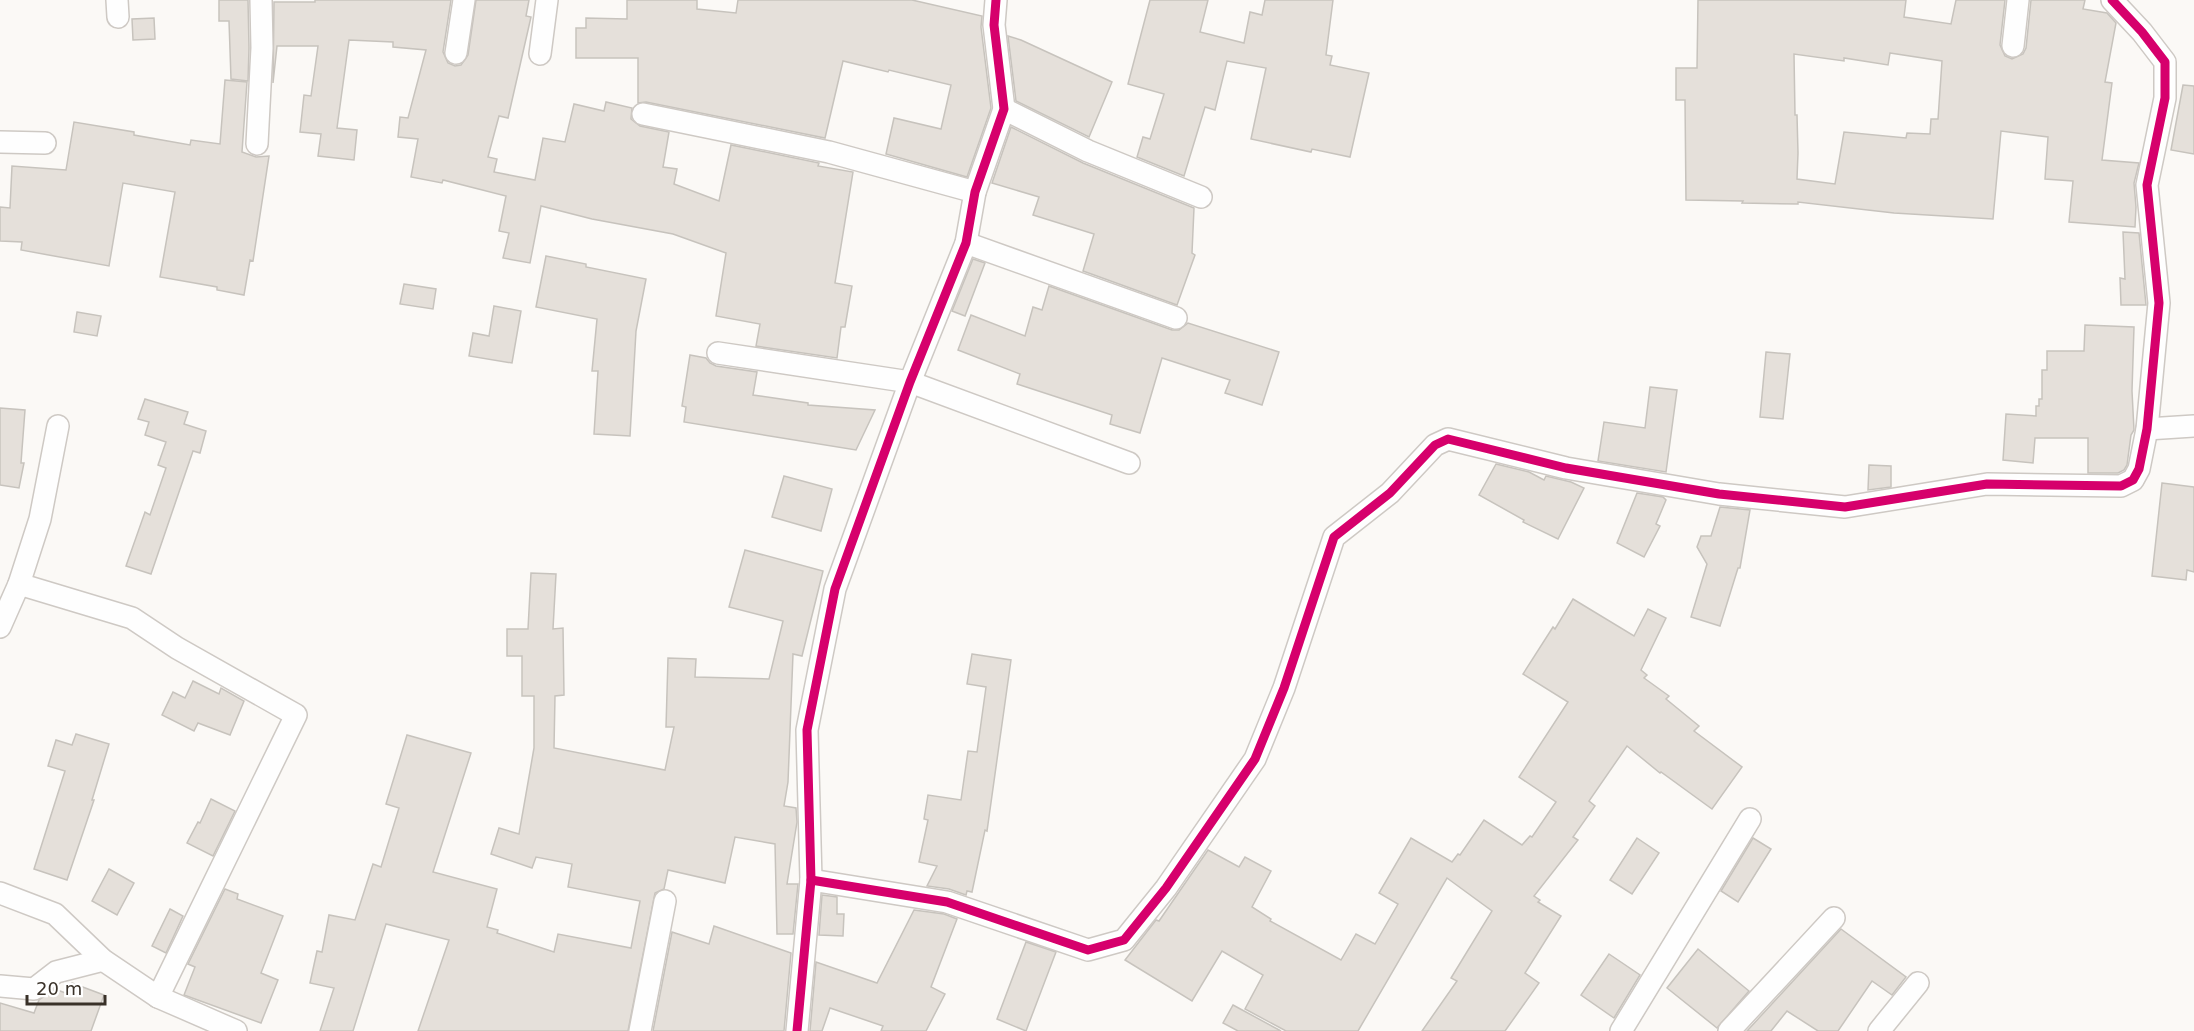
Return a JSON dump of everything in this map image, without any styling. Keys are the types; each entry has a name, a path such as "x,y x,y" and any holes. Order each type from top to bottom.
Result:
{"street":[{"path":"257,144 262,48 261,0"},
{"path":"456,53 464,0"},
{"path":"540,54 547,0"},
{"path":"797,1031 811,880 807,730 835,589 910,382 966,243 975,192 1004,109 994,25 996,0"},
{"path":"2013,46 2018,0"},
{"path":"811,880 947,902 1088,950 1124,940 1166,888 1254,759 1284,688 1334,537 1390,493 1435,446 1448,439 1578,470 1719,494 1845,507 1987,483 2121,486 2133,480 2139,469 2147,429 2159,303 2147,185 2165,98 2165,62 2142,32 2112,0"},
{"path":"1004,109 1088,151 1201,196"},
{"path":"643,114 829,152 975,192"},
{"path":"0,142 45,143"},
{"path":"966,243 1176,318"},
{"path":"718,353 910,382 1129,463"},
{"path":"0,627 19,584 40,519 58,426"},
{"path":"2147,429 2194,426"},
{"path":"19,584 132,618 177,648 296,715 158,997"},
{"path":"1621,1031 1750,819"},
{"path":"0,893 55,914 103,960 158,997 236,1031"},
{"path":"640,1031 665,901"},
{"path":"1729,1031 1834,918"},
{"path":"0,986 34,988 56,972 103,960"},
{"path":"1879,1031 1918,983"}],"building":[{"path":"219,0 248,0 248,81 231,79 229,21 219,21"},
{"path":"315,0 451,0 443,52 448,63 455,66 461,65 468,55 476,0 529,0 526,16 531,17 508,118 499,116 488,157 497,159 494,172 535,180 543,138 565,142 574,104 604,111 606,102 632,108 631,119 640,126 669,132 663,167 677,169 674,184 719,201 731,145 853,172 835,283 852,286 845,327 841,327 837,358 756,346 760,324 716,316 726,253 673,234 592,219 541,206 530,263 503,258 509,233 499,231 506,196 443,180 442,183 411,177 418,139 398,137 400,117 408,118 426,50 393,47 393,42 349,40 337,128 357,130 354,160 318,156 321,134 300,132 304,95 311,96 318,46 277,46 273,83 274,2 315,2"},
{"path":"627,0 697,0 697,9 736,13 738,0 912,0 982,16 981,27 991,108 967,177 886,154 894,118 941,129 951,85 889,70 888,72 843,61 825,138 646,102 638,103 638,58 576,58 576,28 586,28 586,18 627,19"},
{"path":"1150,0 1208,0 1200,32 1244,43 1250,12 1262,15 1265,0 1333,0 1326,55 1332,56 1330,65 1369,73 1350,157 1312,149 1311,152 1251,139 1266,68 1227,61 1215,110 1205,107 1184,176 1137,157 1143,137 1150,139 1164,94 1128,84"},
{"path":"1698,0 1906,0 1904,17 1951,24 1956,0 2005,0 2000,45 2005,56 2012,59 2023,54 2026,48 2031,0 2085,0 2083,9 2107,13 2116,23 2105,82 2112,83 2102,160 2139,163 2134,183 2135,227 2069,222 2073,181 2045,179 2048,137 2001,131 1993,219 1894,213 1798,202 1798,204 1686,200 1685,100 1676,100 1676,68 1697,68","holes":["1890,53 1942,61 1938,119 1931,119 1930,134 1907,133 1906,138 1844,132 1835,184 1797,179 1794,54 1844,61 1844,58 1888,65"]},
{"path":"154,18 155,39 133,40 132,19"},
{"path":"1008,36 1112,82 1089,137 1016,101"},
{"path":"225,80 247,82 242,152 256,157 269,156 253,261 250,260 244,295 217,290 217,287 160,277 175,192 123,183 109,266 21,250 22,242 0,241 0,207 10,208 12,166 66,170 74,122 134,132 134,135 190,145 191,140 220,144"},
{"path":"2183,85 2194,86 2194,154 2171,150"},
{"path":"1011,127 1083,163 1194,208 1192,253 1195,255 1177,305 1083,271 1094,234 1033,215 1039,197 992,183"},
{"path":"2123,232 2139,233 2146,305 2121,305 2120,278 2125,279"},
{"path":"546,256 646,279 636,331 630,436 594,434 598,371 592,371 597,319 536,307"},
{"path":"973,259 985,263 965,316 952,311"},
{"path":"404,284 436,289 433,309 400,304"},
{"path":"1049,286 1172,330 1179,330 1188,323 1279,352 1262,405 1225,393 1230,380 1162,358 1140,433 1110,424 1112,415 1017,384 1020,374 958,350 971,315 1025,336 1033,307 1042,310"},
{"path":"494,306 521,311 512,363 469,356 473,333 489,336"},
{"path":"77,312 101,316 97,336 74,332"},
{"path":"2085,325 2134,327 2132,391 2134,430 2124,470 2118,473 2088,473 2088,438 2035,438 2033,463 2003,460 2006,414 2036,416 2036,406 2039,406 2039,399 2042,399 2042,370 2047,370 2047,351 2084,351"},
{"path":"1766,352 1790,354 1783,419 1760,417"},
{"path":"690,355 706,358 716,366 757,372 753,395 808,403 808,405 875,410 856,450 684,422 686,407 682,406"},
{"path":"1650,387 1677,390 1666,472 1598,461 1604,422 1645,428"},
{"path":"145,399 188,412 184,424 206,431 200,453 193,451 151,574 126,566 145,512 150,515 166,468 158,465 166,442 145,435 149,422 138,419"},
{"path":"0,408 25,410 21,463 24,463 19,488 0,485"},
{"path":"1496,464 1529,472 1544,480 1546,476 1571,482 1584,488 1558,539 1523,522 1524,520 1479,495"},
{"path":"1869,465 1891,466 1891,487 1868,490"},
{"path":"784,476 832,489 821,531 772,517"},
{"path":"2162,483 2194,487 2194,572 2187,570 2186,580 2152,576"},
{"path":"1637,493 1663,497 1666,500 1656,524 1660,526 1644,557 1617,543"},
{"path":"1720,507 1750,510 1740,568 1738,568 1720,626 1691,617 1707,564 1697,547 1701,536 1711,536"},
{"path":"745,550 823,571 802,656 793,654 788,782 784,806 796,808 797,822 787,884 798,884 793,934 777,934 775,844 735,837 725,883 668,870 664,889 655,893 628,1031 418,1031 449,940 386,924 353,1031 320,1031 334,988 310,983 317,951 322,952 329,915 355,920 373,864 381,867 399,808 386,804 407,735 471,753 433,872 497,889 487,927 498,930 497,933 554,952 558,934 631,948 640,901 568,887 572,864 536,857 532,868 491,854 499,828 519,834 534,748 534,696 522,696 522,656 507,656 507,629 528,629 531,573 556,574 553,629 563,628 564,695 555,696 554,748 665,770 674,727 666,727 668,658 696,659 695,677 769,679 783,621 729,607"},
{"path":"1573,599 1634,636 1648,609 1666,618 1641,670 1647,675 1644,678 1669,696 1666,699 1699,726 1694,731 1742,767 1712,809 1660,773 1627,746 1589,801 1595,806 1573,837 1578,840 1534,896 1540,900 1538,902 1561,916 1525,973 1539,983 1505,1031 1422,1031 1457,981 1451,978 1492,911 1447,878 1358,1031 1286,1031 1245,1009 1263,975 1222,951 1192,1001 1125,960 1156,920 1159,921 1208,850 1239,867 1245,857 1271,871 1252,907 1271,919 1270,921 1341,960 1356,934 1375,944 1398,904 1379,893 1411,838 1452,862 1458,854 1460,855 1484,820 1522,845 1530,836 1532,837 1556,802 1519,777 1568,702 1523,674"},
{"path":"972,654 1011,660 987,831 985,830 972,892 967,891 966,895 949,889 927,886 937,866 919,862 928,820 924,819 928,795 961,800 968,751 977,752 986,687 967,684"},
{"path":"193,681 219,694 221,688 244,701 230,735 198,723 194,731 162,715 173,692 185,698"},
{"path":"76,734 109,744 92,800 94,800 67,880 34,869 65,771 48,766 56,740 72,745"},
{"path":"211,799 235,811 213,856 187,843 198,822 200,823"},
{"path":"1637,838 1659,853 1632,894 1610,880"},
{"path":"1753,838 1771,849 1738,902 1721,891"},
{"path":"109,869 134,883 117,915 92,901"},
{"path":"225,889 238,894 237,899 283,916 261,973 278,980 261,1023 184,995 195,967 188,964"},
{"path":"822,895 837,897 837,914 844,914 843,936 819,935"},
{"path":"170,909 183,916 166,953 152,946"},
{"path":"914,910 944,914 957,919 931,987 945,994 926,1031 881,1031 883,1026 830,1008 822,1031 810,1031 816,962 877,983"},
{"path":"714,926 791,953 784,1031 653,1031 672,932 709,944"},
{"path":"1841,929 1906,977 1892,995 1872,981 1838,1031 1818,1031 1787,1011 1771,1031 1747,1031"},
{"path":"1026,942 1056,952 1026,1031 997,1019"},
{"path":"1698,949 1749,991 1717,1028 1667,988"},
{"path":"1609,954 1640,975 1614,1018 1581,995"},
{"path":"72,983 104,995 91,1031 0,1031 0,1003 34,1013 39,1000 55,989 68,994"},
{"path":"1233,1005 1281,1031 1238,1031 1223,1023"}],"cycle path":[{"path":"797,1031 811,880 807,730 835,589 910,382 966,243 975,192 1004,109 994,25 996,0"},
{"path":"811,880 947,902 1088,950 1124,940 1166,888 1255,759 1284,688 1334,537 1390,493 1435,445 1448,439 1566,468 1719,494 1845,507 1987,484 2121,486 2133,480 2139,469 2147,429 2159,303 2147,185 2165,98 2165,62 2142,32 2112,0"}]}
